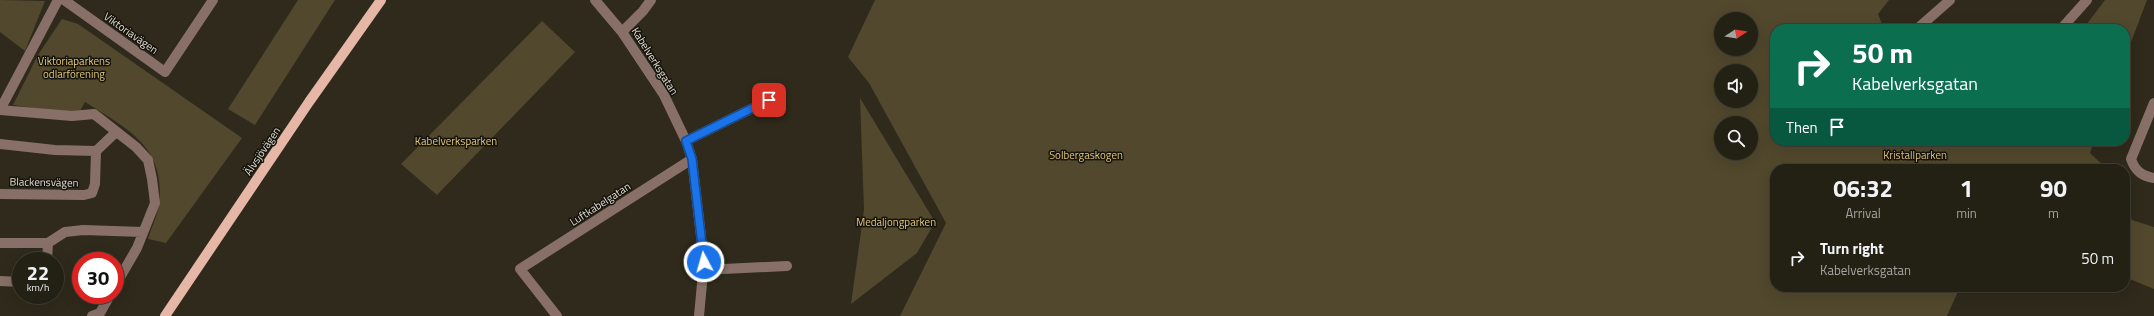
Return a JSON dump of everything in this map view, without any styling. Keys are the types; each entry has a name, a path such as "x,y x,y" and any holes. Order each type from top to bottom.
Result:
{"main road":[{"name":"Älvsjövägen","path":"165,316 309,102 381,0"}],"street":[{"path":"58,0 0,110 72,116 94,114 136,147 148,160 155,203 137,248 124,270"},
{"name":"Viktoriavägen","path":"64,0 165,72 213,0"},
{"name":"Kabelverksgatan","path":"595,0 622,32 664,95 686,141 692,159 703,270 699,316"},
{"path":"622,32 643,11 651,0"},
{"path":"1923,24 1950,0"},
{"path":"2065,24 2087,0"},
{"path":"686,141 769,100"},
{"path":"2154,103 2131,159 2134,169 2147,177 2154,178"},
{"path":"0,144 55,150 96,151 116,132"},
{"name":"Blackensvägen","path":"0,194 84,195 92,193 95,184 96,151"},
{"name":"Luftkabelgatan","path":"557,316 520,269 692,159"},
{"path":"0,242 48,243 65,232 83,230 143,232"},
{"path":"48,243 48,252"},
{"path":"703,270 788,266"},
{"path":"0,281 12,282"},
{"path":"92,316 100,313 105,304"}],"green space":[{"path":"0,0 45,1 25,51 0,32"},
{"path":"298,0 335,0 255,125 228,109"},
{"name":"Solbergaskogen","path":"875,0 1889,0 1878,14 1882,24 1770,24 1770,146 2092,146 2090,153 2102,164 1770,164 1770,292 1958,292 1947,316 900,316 946,223 869,83 848,57"},
{"path":"2105,0 2147,0 2130,45 2130,24 2087,24"},
{"name":"Viktoriaparkens odlarförening","path":"62,19 78,24 242,138 166,243 148,239 159,204 160,184 156,167 150,153 129,131 85,102 78,115 13,105 38,55"},
{"name":"Kabelverksparken","path":"542,21 575,52 437,195 401,164"},
{"name":"Medaljongparken","path":"860,98 935,222 917,253 851,304 864,210"},
{"path":"2130,215 2132,220 2154,227 2154,289 2130,279"}],"route":[{"path":"704,262 692,159 686,141 769,100"}],"park label":[{"name":"Kristallparken","path":"1915,155"}]}
